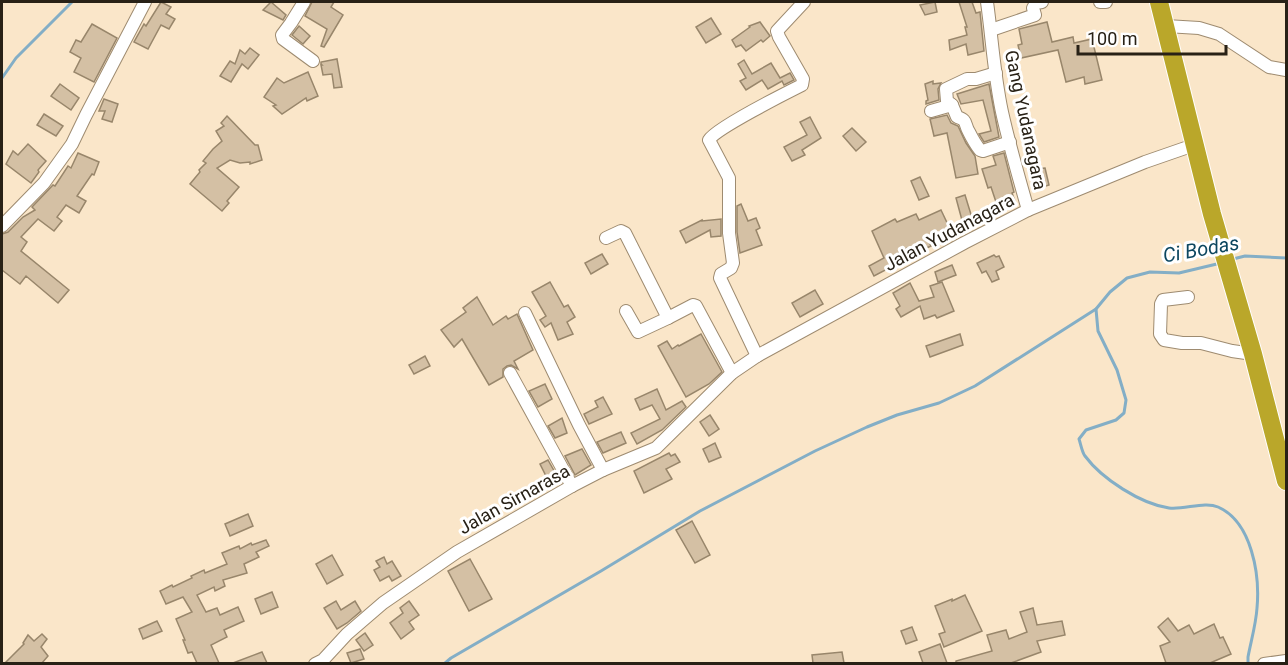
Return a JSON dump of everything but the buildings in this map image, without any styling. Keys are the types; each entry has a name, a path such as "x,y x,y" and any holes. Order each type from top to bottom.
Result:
{"highway":[{"path":"1159,2 1194,146 1287,481"}],"street":[{"path":"2,226 51,176 72,144 145,2"},
{"path":"304,2 282,35 283,39 313,61"},
{"path":"757,356 720,278 721,274 731,268 733,263 729,233 729,178 709,140 724,128 802,85 803,79 777,31 804,2"},
{"name":"Gang Yudanagara","path":"987,2 992,52 1002,112 1028,210"},
{"path":"991,30 1035,15 1036,3 1042,2"},
{"path":"1100,2 1106,2"},
{"path":"1166,26 1199,28 1219,34 1269,67 1287,70"},
{"path":"996,73 976,79 967,79 946,89 947,101 952,105 957,117 964,119 968,131 980,150 1010,142"},
{"path":"931,111 952,105"},
{"name":"Jalan Yudanagara","path":"732,373 757,356 1028,210 1145,162 1194,146"},
{"path":"606,238 621,231 627,235 668,318"},
{"path":"1188,297 1164,300 1161,304 1160,334 1164,340 1202,343 1253,354"},
{"path":"626,311 638,332 695,305 732,373"},
{"path":"525,313 569,406 603,470"},
{"path":"510,373 572,486"},
{"name":"Jalan Sirnarasa","path":"315,663 323,660 347,633 383,603 447,559 572,486 603,470 656,448 732,373"},
{"path":"1264,663 1287,661"}],"waterway":[{"path":"2,78 16,58 72,2"},
{"name":"Ci Bodas","path":"1233,259 1245,256 1286,258"},
{"name":"Ci Bodas","path":"1221,263 1179,273 1150,272 1127,278 1110,292 1096,309 1098,331 1117,370 1126,400 1124,413 1116,420 1086,430 1079,439 1084,454 1092,465 1112,482 1135,496 1169,508 1213,505 1230,514 1239,524 1255,565 1258,595 1248,664"},
{"path":"444,664 700,511 815,451 867,427 897,415 939,403 975,386 1096,309"}]}
